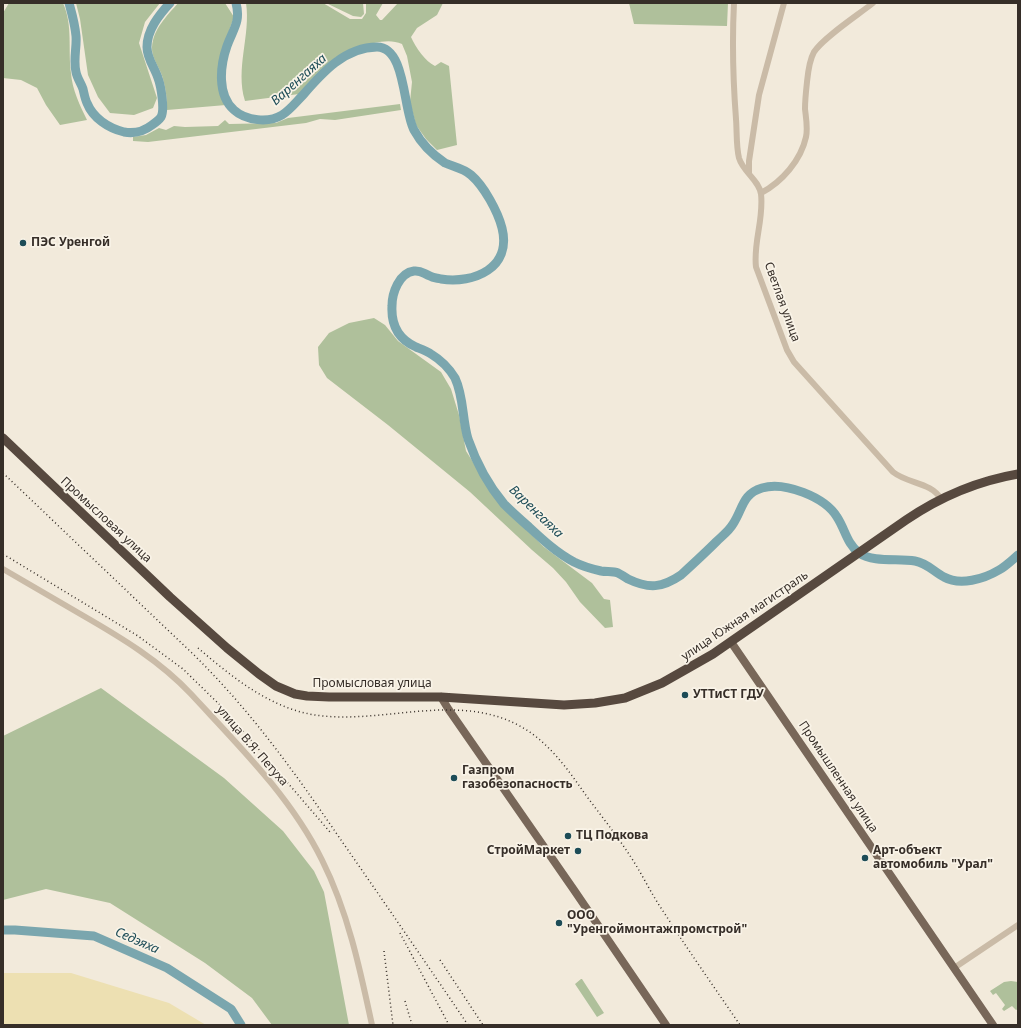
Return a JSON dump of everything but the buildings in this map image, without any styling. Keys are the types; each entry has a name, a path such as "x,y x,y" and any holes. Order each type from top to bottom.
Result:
{"highway":[{"name":"Промысловая улица","path":"3,438 212,635 259,674 276,686 295,694 319,697 441,697"},
{"path":"941,499 986,481 1018,474"},
{"name":"улица Южная магистраль","path":"441,697 500,700 548,705 611,701 636,694 662,683 731,642 915,514 941,499"}],"main road":[{"name":"Промышленная улица","path":"731,642 993,1025"},
{"name":"Промысловая улица","path":"441,697 666,1025"}],"street":[{"path":"734,3 733,73 737,144 740,160 761,192 770,187 789,170 798,157 804,144 806,136 805,107 808,72 814,52 829,37 873,3"},
{"path":"749,173 749,161 759,95 784,3"},
{"name":"Светлая улица","path":"761,192 760,218 755,254 756,267 790,357 893,472 903,479 933,490 941,499"},
{"name":"улица В.Я. Петуха","path":"3,569 106,629 158,663 191,694 272,784 306,831 322,859 332,882 345,916 357,958 372,1025"},
{"path":"954,968 1018,925"}],"green space":[{"path":"9,3 63,3 68,20 70,64 73,85 87,120 60,125 46,105 37,88 21,80 3,78 3,13"},
{"path":"76,3 160,3 145,22 139,43 157,98 153,108 134,115 110,113 98,97 88,75 80,19"},
{"path":"178,3 225,3 234,17 221,54 218,74 220,93 226,105 167,110 164,83 153,55 152,47 155,34 165,18"},
{"path":"246,3 323,3 350,19 362,19 366,13 366,3 383,3 376,15 380,20 382,20 398,3 443,3 437,15 417,28 411,37 421,54 431,64 435,66 441,62 449,66 457,145 437,150 426,139 416,125 410,102 412,82 407,56 402,44 392,41 361,46 341,55 323,67 299,94 245,101 242,89 242,64 247,27"},
{"path":"326,3 363,3 364,14 361,17 353,16"},
{"path":"629,3 728,3 727,26 634,24"},
{"path":"400,104 401,110 335,120 320,119 306,123 148,142 133,141 133,137 146,135 159,128 166,130 174,126 218,126 225,120 229,124 276,123 288,118"},
{"path":"374,318 385,325 398,341 441,372 451,389 459,415 466,451 499,503 544,547 592,583 604,599 610,600 613,627 605,628 580,602 566,582 553,568 470,492 388,425 327,378 319,365 318,347 329,333 349,323"},
{"path":"101,688 224,778 283,831 314,871 324,892 349,1025 272,1025 252,998 205,963 110,903 46,889 3,900 3,736"},
{"path":"581,979 604,1013 597,1017 575,984"},
{"path":"1004,982 1018,982 1018,1009 1016,1010 1012,1006 1004,1011 1002,1009 1005,1005 996,993 993,995 990,991"}],"sand":[{"path":"3,973 71,973 169,1003 206,1025 3,1025"}],"waterway":[{"name":"Варенгаяха","path":"69,3 76,36 75,67 87,103 93,113 102,122 112,128 132,133 142,131 149,127 156,122 162,114 163,104 160,86 157,74 148,56 147,47 151,29 170,3"},
{"name":"Варенгаяха","path":"236,3 238,15 223,62 222,88 229,104 239,114 258,120 277,118 288,111 326,70 345,56 365,48 377,47 386,50 393,57 399,68 410,121 420,140 445,163 471,175 481,186 490,200 500,222 504,242 501,254 496,263 488,270 477,276 466,279 441,279 419,271 414,271 404,275 397,284 393,295 392,313 394,325 400,336 410,344 428,352 438,359 455,378 460,393 468,439 483,473 504,504 562,555 584,566 601,571 616,572 628,579 649,586 668,583 681,575 731,527 750,494 762,488 771,486 803,492 823,503 837,517 849,541 859,553 872,558 919,562 950,580 964,581 979,579 1004,567 1018,555"},
{"name":"Седэяха","path":"3,930 94,936 167,968 231,1009 241,1025"}],"railway":[{"path":"3,473 193,654 235,698 307,791 468,1025"},
{"path":"3,554 138,636 183,669 224,709 330,832"},
{"path":"198,648 224,670 252,690 283,706 298,711 315,715 340,717 418,711 469,711 494,716 518,725 528,731 556,755 616,836 634,862 672,926 740,1025"},
{"path":"400,933 449,1025"},
{"path":"384,951 393,1025"},
{"path":"440,960 483,1025"},
{"path":"405,1001 412,1025"}],"place":[{"name":"ПЭС Уренгой","path":"23,243"},
{"name":"УТТиСТ ГДУ","path":"685,695"},
{"name":"Газпром газобезопасность","path":"454,778"},
{"name":"ТЦ Подкова","path":"568,836"},
{"name":"СтройМаркет","path":"578,851"},
{"name":"Арт-объект автомобиль \"Урал\"","path":"865,858"},
{"name":"ООО \"Уренгоймонтажпромстрой\"","path":"559,923"}]}
